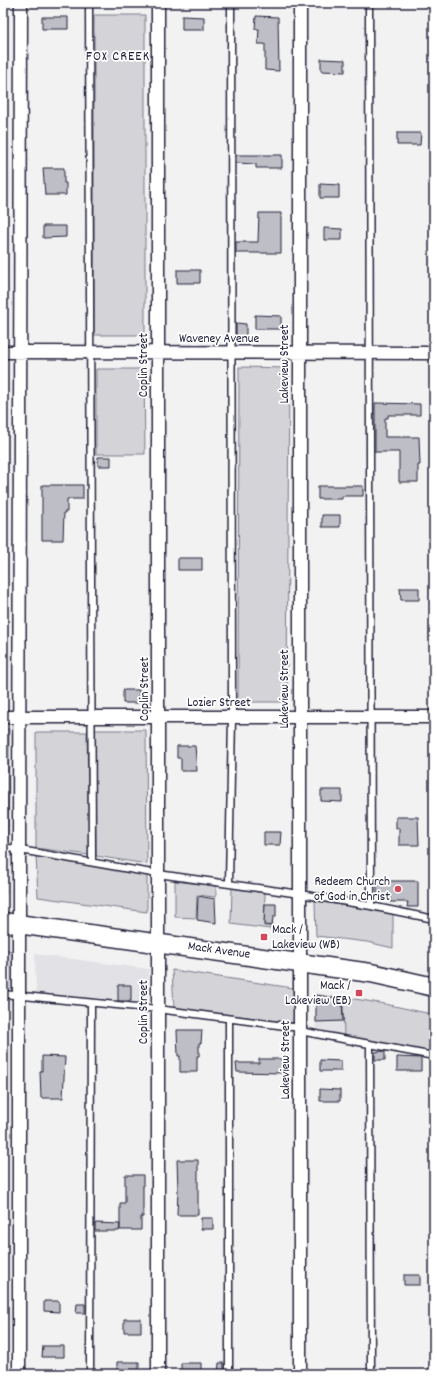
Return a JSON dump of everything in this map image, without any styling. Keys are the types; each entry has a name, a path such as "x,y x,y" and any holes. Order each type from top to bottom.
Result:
{"main road":[{"name":"Mack Avenue","path":"11,923 371,973 434,987"}],"street":[{"path":"19,1374 20,996 11,923 19,850 21,3"},
{"name":"Coplin Street","path":"158,3 158,1374"},
{"name":"Lakeview Street","path":"300,3 300,1374"},
{"name":"Waveney Avenue","path":"3,352 434,353"},
{"name":"Lozier Street","path":"3,717 434,717"}],"lane":[{"path":"89,3 92,862"},
{"path":"229,884 232,717 233,353 231,3"},
{"path":"369,3 371,353 371,906"},
{"path":"3,847 158,874 300,894 371,906 434,919"},
{"path":"3,994 158,1009 229,1019 300,1030 434,1056"},
{"path":"90,1374 91,1003"},
{"path":"229,1019 229,1374"},
{"path":"370,1044 371,1374"}],"shaded area":[{"path":"94,15 145,15 145,335 94,335"},
{"path":"239,367 289,368 287,702 238,702"},
{"path":"96,369 144,369 145,454 96,454"},
{"path":"3,729 9,729 8,844 3,844"},
{"path":"95,730 146,730 147,864 96,856"},
{"path":"36,732 87,732 89,855 36,848"},
{"path":"3,854 7,854 8,895 3,894"},
{"path":"36,856 147,874 147,912 38,897"},
{"path":"175,881 216,886 216,897 197,895 196,918 175,917"},
{"path":"232,888 265,893 264,926 270,926 270,929 231,924"},
{"path":"315,901 393,913 393,948 367,942 316,936"},
{"path":"3,949 13,951 14,989 3,988"},
{"path":"35,954 149,969 147,1004 36,993"},
{"path":"172,970 293,988 295,1023 174,1008"},
{"path":"315,993 343,997 344,1035 316,1030"},
{"path":"343,997 431,1014 434,1019 434,1054 344,1039"}],"building":[{"path":"182,16 204,17 204,30 182,30"},
{"path":"256,16 278,17 279,71 265,70 265,44 258,44 259,29 255,29"},
{"path":"42,17 68,17 68,29 42,29"},
{"path":"321,59 345,60 345,72 321,71"},
{"path":"397,133 421,133 420,145 397,145"},
{"path":"236,155 282,155 282,168 256,168 256,164 236,163"},
{"path":"43,168 64,168 66,195 45,195"},
{"path":"320,184 339,185 339,198 320,198"},
{"path":"259,213 281,213 281,253 236,253 236,242 258,242"},
{"path":"43,226 66,226 66,237 43,238"},
{"path":"324,228 342,229 342,240 324,240"},
{"path":"177,270 200,270 200,283 177,283"},
{"path":"255,315 281,316 281,329 255,329"},
{"path":"236,323 246,324 246,337 236,337"},
{"path":"375,403 420,404 420,415 388,415 388,418 385,418 385,437 419,437 420,465 418,465 418,482 399,482 399,452 375,452"},
{"path":"98,457 111,457 111,466 98,466"},
{"path":"42,485 83,485 83,499 67,499 67,512 64,512 63,540 42,540"},
{"path":"318,486 363,486 363,496 342,496 342,499 318,499"},
{"path":"322,515 340,515 340,527 322,527"},
{"path":"178,558 202,558 202,570 178,570"},
{"path":"400,588 419,588 419,600 401,600"},
{"path":"123,690 139,690 139,703 123,703"},
{"path":"177,746 195,746 197,771 181,771 181,758 177,758"},
{"path":"321,790 342,790 342,802 321,801"},
{"path":"396,817 418,817 419,845 399,845 399,828 396,828"},
{"path":"264,832 281,832 280,845 264,845"},
{"name":"Redeem Church of God in Christ","path":"377,881 418,881 418,907 407,907 408,902 390,902 390,897 377,897"},
{"path":"198,896 215,899 216,923 197,920"},
{"path":"265,904 276,904 276,917 273,917 272,926 264,925"},
{"path":"118,985 131,985 131,1001 118,1001"},
{"path":"316,995 342,999 343,1021 316,1022"},
{"path":"177,1030 202,1030 201,1043 199,1043 199,1056 197,1056 197,1072 180,1072"},
{"path":"385,1051 385,1060 375,1060 375,1052"},
{"path":"42,1056 65,1057 63,1098 41,1098 40,1071 42,1071"},
{"path":"397,1057 421,1058 421,1071 397,1071"},
{"path":"259,1059 282,1059 282,1073 237,1072 236,1063 259,1063"},
{"path":"320,1060 341,1061 341,1071 320,1071"},
{"path":"320,1089 340,1090 340,1101 320,1101"},
{"path":"177,1160 198,1160 198,1215 177,1215"},
{"path":"125,1175 143,1175 143,1217 141,1217 141,1230 120,1230 120,1203 125,1203"},
{"path":"201,1218 213,1218 213,1229 201,1229"},
{"path":"95,1223 120,1224 119,1231 95,1231"},
{"path":"404,1275 420,1275 420,1285 404,1285"},
{"path":"44,1301 59,1301 59,1312 44,1311"},
{"path":"77,1304 85,1304 85,1313 76,1313"},
{"path":"124,1319 141,1319 141,1332 124,1332"},
{"path":"43,1346 64,1346 64,1357 42,1357"},
{"path":"117,1362 139,1362 139,1374 117,1374"},
{"path":"181,1363 201,1363 201,1374 181,1374"},
{"path":"219,1363 224,1363 224,1374 218,1374"}],"place":[{"name":"Redeem Church of God in Christ","path":"398,889"},
{"name":"Mack / Lakeview (WB)","path":"264,937"},
{"name":"Mack / Lakeview (EB)","path":"359,993"}],"district":[{"name":"FOX CREEK","path":"118,57"}]}
